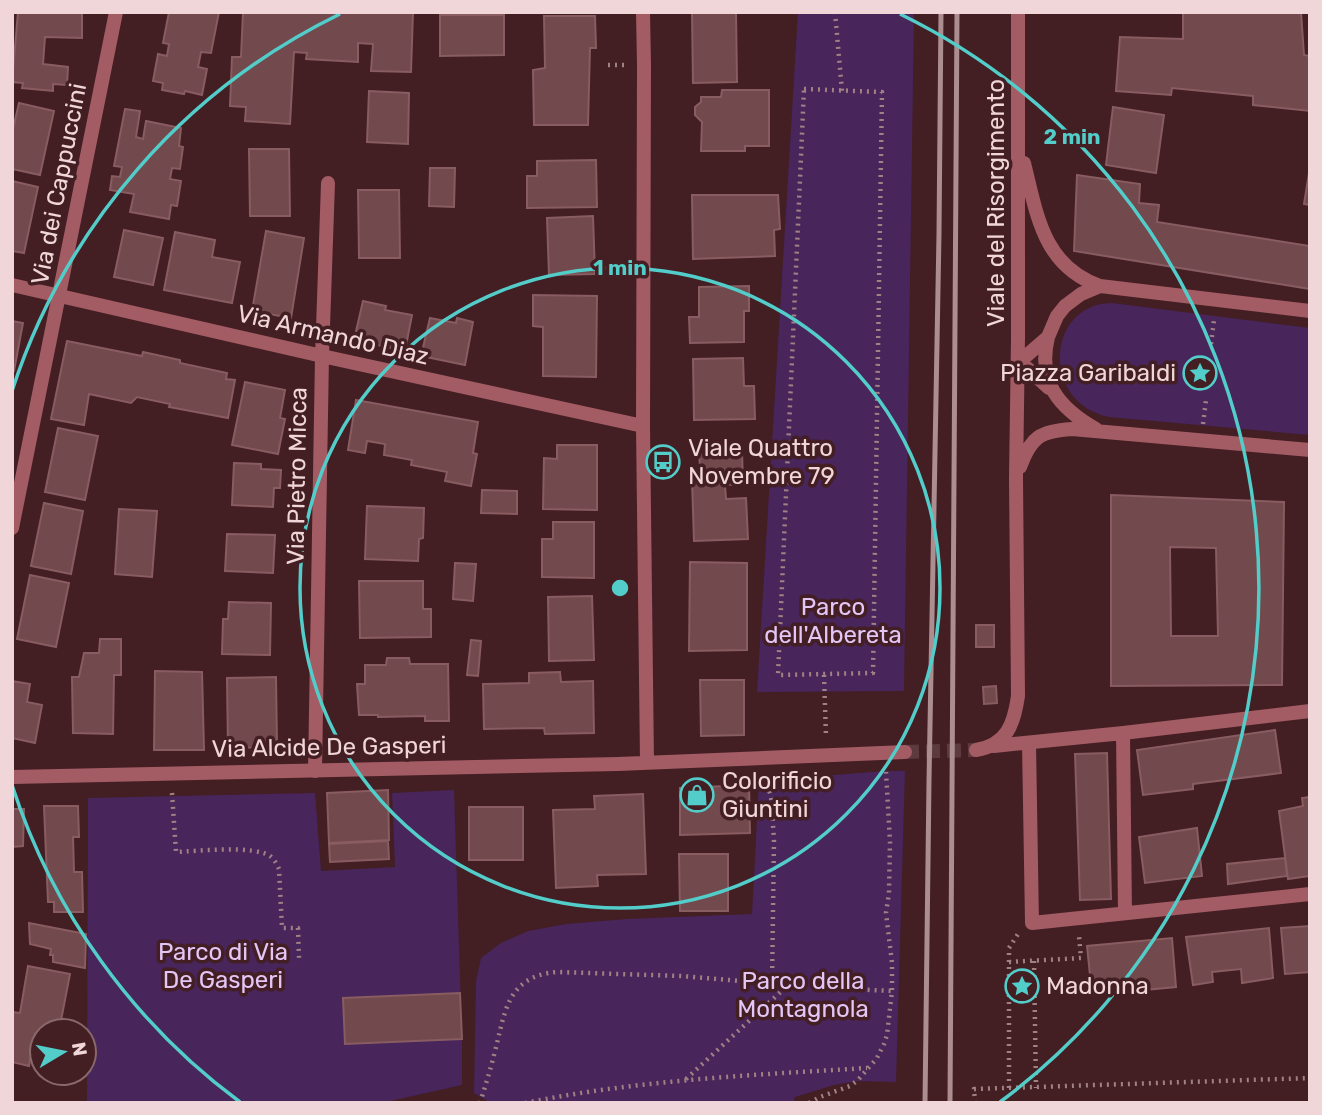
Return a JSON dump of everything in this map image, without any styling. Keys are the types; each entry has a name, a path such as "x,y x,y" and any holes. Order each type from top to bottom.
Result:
{"street":[{"name":"Via dei Cappuccini","path":"12,528 116,12"},
{"path":"643,12 643,426 647,762"},
{"name":"Viale del Risorgimento","path":"994,746 1010,727 1018,696 1018,12"},
{"path":"1019,146 1037,212 1049,244 1067,268 1079,277 1100,286 1310,311"},
{"name":"Via Pietro Micca","path":"315,771 322,356 328,183"},
{"name":"Via Armando Diaz","path":"12,285 643,426"},
{"path":"1054,393 1045,365 1045,348 1057,316 1081,294 1100,286"},
{"path":"1048,337 1018,363 1035,374 1068,411 1100,431"},
{"name":"Viale del Risorgimento","path":"1016,478 1027,450 1035,439 1054,431 1072,429 1310,450"},
{"path":"976,750 1310,711"},
{"path":"1123,733 1125,914"},
{"path":"1029,743 1032,923 1310,894"},
{"name":"Via Alcide De Gasperi","path":"12,777 647,762 905,752"}],"path":[{"path":"835,12 842,91"},
{"path":"608,65 629,65"},
{"path":"804,89 882,92 873,673 824,675 778,675 804,89"},
{"path":"1211,344 1214,316"},
{"path":"824,675 827,755"},
{"path":"809,1103 850,1086 862,1076 877,1058 889,1026 892,963 886,912 890,842 885,768"},
{"path":"765,777 771,796 775,840 772,984"},
{"path":"172,793 176,852 248,850 261,852 276,862 279,869 282,928 298,928 299,958"},
{"path":"1009,962 1081,958 1079,918"},
{"path":"1009,1088 1009,948 1018,934 1032,923"},
{"path":"1034,961 1036,1087"},
{"path":"480,1103 503,1013 512,996 531,978 543,974 557,972 681,976 892,991"},
{"path":"686,1079 726,1045 788,985"},
{"path":"525,1103 686,1079 867,1068"},
{"path":"975,1103 974,1089 1310,1078"}],"green space":[{"name":"Parco dell'Albereta","path":"798,12 914,12 904,691 757,692"},
{"path":"1112,303 1310,328 1310,435 1109,417 1087,408 1071,394 1062,375 1060,356 1064,336 1074,319 1090,308"},
{"name":"Parco della Montagnola","path":"905,771 896,1082 857,1081 834,1085 795,1097 793,1103 491,1103 474,1093 476,981 481,958 501,943 528,931 566,924 752,914 759,781"},
{"name":"Parco di Via De Gasperi","path":"454,790 462,1085 381,1103 87,1103 87,1087 98,1087 98,1017 87,1017 88,798 315,793 321,871 395,867 392,793"}],"building":[{"path":"18,12 82,12 82,38 45,37 43,64 68,67 67,85 53,84 53,91 22,88 23,83 12,82"},
{"path":"169,12 219,12 211,53 201,52 198,67 207,69 202,95 162,90 163,83 153,81 158,54 167,56 169,44 163,43"},
{"path":"243,12 413,12 411,72 371,71 373,44 358,43 358,62 306,59 307,53 294,52 290,124 245,121 246,107 230,106 232,57 241,57"},
{"path":"692,12 736,12 737,82 693,83"},
{"path":"1183,12 1301,12 1304,55 1310,56 1310,111 1253,105 1253,96 1172,88 1171,95 1116,91 1120,37 1183,39"},
{"path":"440,15 504,15 504,55 440,56"},
{"path":"544,16 595,16 596,48 590,48 588,125 534,125 533,70 545,68"},
{"path":"722,90 769,90 769,146 745,146 745,151 701,151 702,122 695,115 695,107 701,102 701,97 721,97"},
{"path":"369,91 409,93 408,144 367,142"},
{"path":"19,103 54,111 40,175 12,169 12,133"},
{"path":"1113,107 1164,115 1156,173 1106,165"},
{"path":"125,109 140,111 136,137 143,139 146,121 181,128 179,146 183,147 180,169 172,168 170,179 181,181 177,206 171,205 169,219 130,212 134,194 110,190 112,176 120,177 122,167 114,166"},
{"path":"249,149 289,149 290,216 250,216"},
{"path":"596,160 597,207 527,208 527,176 537,176 537,161"},
{"path":"1310,167 1310,205 1304,204"},
{"path":"430,168 455,168 454,207 429,206"},
{"path":"1077,175 1140,184 1139,203 1159,205 1157,222 1310,246 1310,289 1074,251"},
{"path":"12,181 38,187 24,253 12,251"},
{"path":"358,190 399,190 400,258 359,258"},
{"path":"692,195 778,195 780,229 774,230 775,256 693,259"},
{"path":"593,216 595,274 549,275 547,218"},
{"path":"124,230 163,238 153,285 114,277"},
{"path":"266,231 304,238 291,318 252,311"},
{"path":"175,232 215,240 212,257 240,262 232,303 164,290"},
{"path":"749,286 749,311 744,311 744,342 690,343 689,317 699,317 699,287"},
{"path":"533,295 597,296 596,377 543,376 543,327 533,326"},
{"path":"363,301 386,306 385,310 412,315 405,351 354,340"},
{"path":"430,318 456,323 457,318 473,322 465,365 421,356"},
{"path":"12,321 23,323 14,371 12,371"},
{"path":"67,341 142,356 143,352 227,373 226,379 235,380 228,418 169,407 170,404 137,397 131,403 89,394 84,425 51,419"},
{"path":"743,358 744,386 754,386 755,419 694,420 693,359"},
{"path":"245,382 285,390 280,418 285,419 278,454 232,445"},
{"path":"356,400 478,422 473,453 477,454 471,486 445,481 447,472 411,465 412,460 384,455 385,444 367,441 365,453 348,450"},
{"path":"58,428 98,436 85,500 45,492"},
{"path":"557,445 597,445 597,510 543,509 544,458 557,459"},
{"path":"742,452 743,484 725,485 726,499 746,498 748,539 694,541 692,480 701,480 699,454"},
{"path":"234,463 261,464 261,469 281,470 280,488 274,488 273,507 232,505"},
{"path":"482,490 517,491 517,514 481,513"},
{"path":"1111,495 1284,502 1282,685 1111,686","holes":["1170,547 1216,548 1218,636 1171,636"]},
{"path":"44,503 83,511 71,574 31,566"},
{"path":"367,506 424,508 423,538 419,539 418,561 365,559"},
{"path":"119,509 157,511 152,577 115,574"},
{"path":"553,522 594,522 594,578 542,577 542,539 553,539"},
{"path":"227,534 275,535 273,573 225,571"},
{"path":"690,562 747,563 747,650 689,651"},
{"path":"455,563 476,564 473,601 453,599"},
{"path":"30,575 69,583 56,647 17,639"},
{"path":"359,581 423,581 423,609 431,609 431,637 360,638"},
{"path":"592,596 594,660 549,661 548,597"},
{"path":"229,602 271,603 270,655 222,654 223,619 228,619"},
{"path":"976,625 994,625 994,647 976,647"},
{"path":"100,639 121,639 121,675 114,675 113,734 73,733 72,677 79,677 84,653 99,653"},
{"path":"471,640 481,641 478,676 467,675"},
{"path":"387,658 409,658 410,664 448,664 449,721 425,721 425,716 359,715 357,684 365,684 365,665 386,665"},
{"path":"155,671 202,672 204,750 154,750"},
{"path":"560,672 561,682 593,681 594,733 545,734 544,728 484,729 483,684 529,683 529,673"},
{"path":"276,677 277,747 228,748 227,678"},
{"path":"700,680 744,680 744,735 701,736"},
{"path":"12,681 30,684 27,702 42,705 35,743 12,738"},
{"path":"996,686 997,703 984,704 983,687"},
{"path":"1275,730 1281,773 1193,784 1193,789 1143,795 1137,750"},
{"path":"1107,753 1111,899 1080,900 1075,754"},
{"path":"749,785 750,833 680,835 680,788"},
{"path":"388,790 389,840 329,843 327,793"},
{"path":"643,794 646,874 597,875 598,886 556,888 553,810 595,809 594,796"},
{"path":"1310,797 1310,876 1288,879 1279,811 1303,806 1302,798"},
{"path":"44,806 78,806 79,837 73,837 74,872 82,872 83,912 54,912 54,902 48,902"},
{"path":"469,807 523,807 523,860 469,860"},
{"path":"12,809 24,809 23,846 12,847"},
{"path":"1197,828 1202,876 1145,883 1139,837"},
{"path":"388,841 389,859 330,862 329,844"},
{"path":"679,854 728,854 728,911 680,911"},
{"path":"1285,858 1287,876 1228,884 1227,864"},
{"path":"29,923 86,934 85,968 53,962 51,949 30,944"},
{"path":"1310,926 1310,972 1285,974 1281,928"},
{"path":"1269,928 1273,978 1242,983 1241,969 1212,972 1213,982 1193,985 1186,937"},
{"path":"1172,938 1176,987 1092,995 1087,946"},
{"path":"28,966 70,974 62,1017 28,1017 28,1066 12,1062 12,1012 20,1013"},
{"path":"460,993 462,1039 345,1044 343,998"}],"tunnel":[{"path":"905,752 976,750"}],"railway":[{"path":"925,1103 941,12"},
{"path":"950,1103 957,12"}],"place":[{"name":"Piazza Garibaldi","path":"1200,373"},
{"name":"Viale Quattro Novembre 79","path":"663,462"},
{"name":"Colorificio Giuntini","path":"697,795"},
{"name":"Madonna","path":"1022,986"}]}
